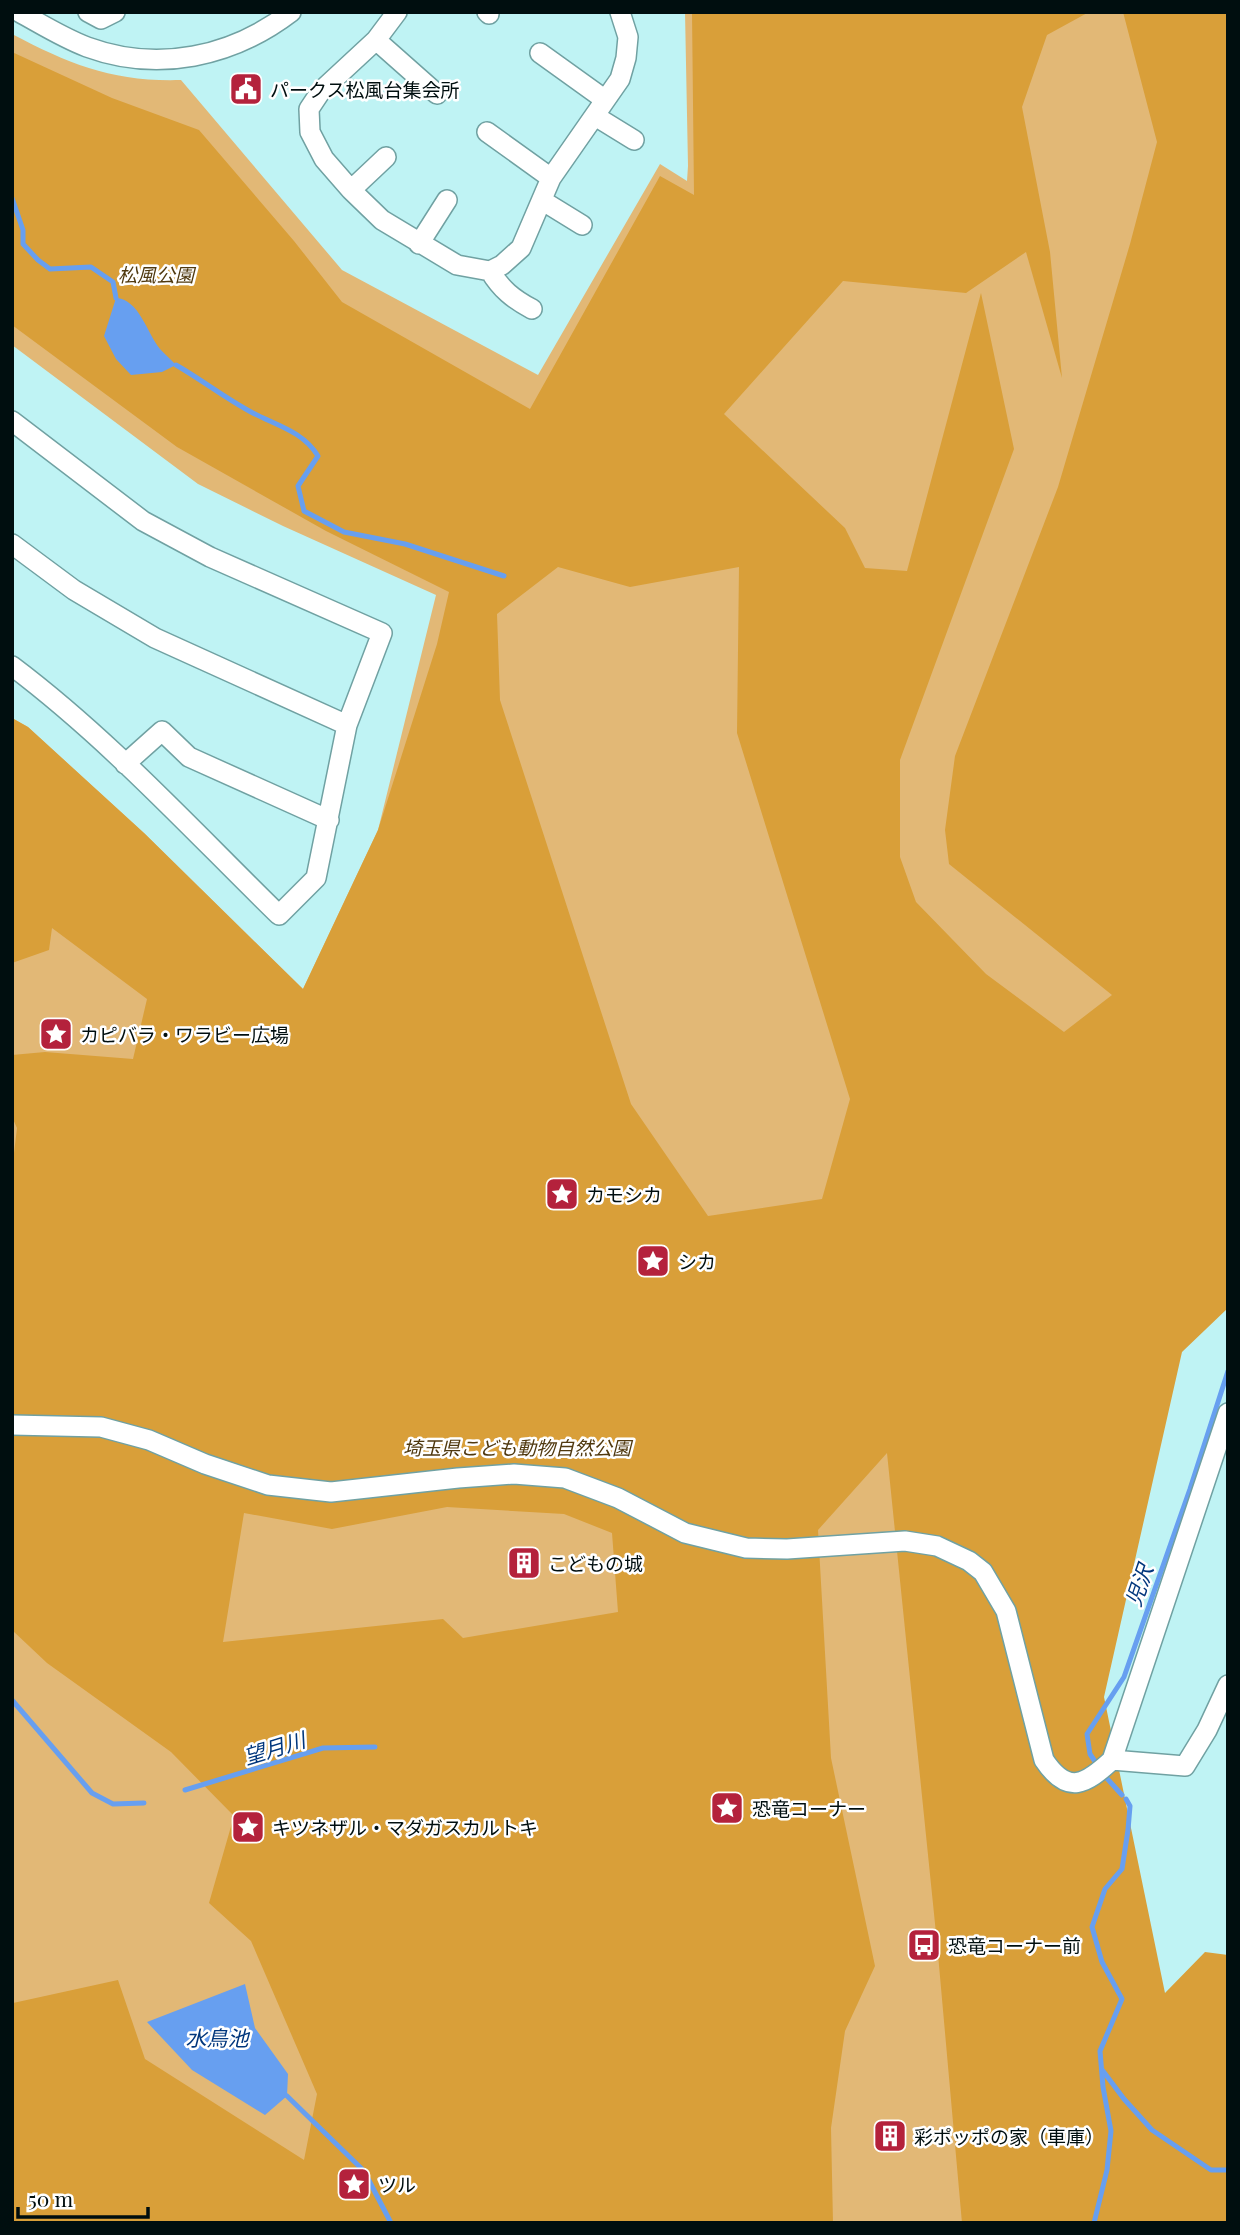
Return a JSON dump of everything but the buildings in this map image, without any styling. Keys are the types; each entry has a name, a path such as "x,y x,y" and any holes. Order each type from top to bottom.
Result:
{"street":[{"path":"19,12 86,47 154,61 191,59 234,46 291,12"},
{"path":"86,47 92,15 107,18 115,12"},
{"path":"397,12 376,40 321,91 309,109 310,132 324,159 382,220 457,265 489,271 502,265 521,248 551,178 620,79 628,37 620,12"},
{"path":"376,40 437,94"},
{"path":"540,52 634,140"},
{"path":"487,132 551,178"},
{"path":"351,190 386,157"},
{"path":"419,244 447,200"},
{"path":"543,201 582,225"},
{"path":"489,271 514,300 531,309"},
{"path":"12,421 143,521 210,557 382,633 347,725 330,820 316,878 279,915 125,764 46,692 12,666"},
{"path":"12,544 74,590 155,638 347,725"},
{"path":"125,764 162,732 188,757 330,820"},
{"path":"12,1425 101,1427 149,1440 205,1464 268,1485 331,1492 514,1474 565,1478 618,1498 685,1534 746,1548 787,1549 905,1541 937,1546 969,1561 983,1572 1006,1611 1044,1760 1052,1772 1066,1782 1083,1783 1104,1767 1228,1413"},
{"path":"1104,1767 1185,1766 1208,1730 1228,1685"}],"green space":[{"name":"埼玉県こども動物自然公園","path":"685,12 1228,12 1202,1203 974,2223 12,2223 12,718 28,727 144,833 303,989 378,830 436,595 283,526 198,484 12,345 12,34 54,55 93,69 134,78 181,80 342,270 538,375 660,164 687,181"},
{"name":"埼玉県こども動物自然公園","path":"692,12 1089,12 1047,35 1022,107 1050,252 1062,378 1026,252 966,293 843,281 724,414 845,528 865,568 907,571 981,293 1014,449 900,760 900,857 916,902 986,974 1064,1032 1112,995 949,864 945,830 955,756 1058,487 1130,244 1157,142 1123,12 1228,12 1228,1308 1182,1352 1104,1697 1165,1993 1205,1952 1228,1955 1228,2223 962,2223 937,1943 887,1453 818,1530 831,1758 875,1966 845,2031 831,2128 833,2223 12,2223 13,2003 118,1980 145,2059 304,2160 317,2094 251,1941 209,1903 234,1816 171,1752 47,1663 12,1630 12,1170 17,1128 12,1117 12,1055 45,1052 133,1059 147,999 52,928 49,950 12,963 12,718 28,727 144,833 303,989 378,830 437,644 449,592 326,531 177,447 12,325 12,52 112,98 199,130 342,302 530,409 660,176 694,195","holes":["558,567 630,587 739,567 737,733 850,1099 822,1199 708,1216 631,1104 500,700 497,614","447,1507 564,1514 612,1533 618,1612 463,1638 443,1619 223,1642 244,1513 332,1529"]}],"water":[{"path":"116,298 131,304 137,310 160,349 176,365 162,372 131,375 116,359 104,336"},
{"name":"水鳥池","path":"245,1984 255,2028 288,2074 287,2096 265,2115 192,2070 147,2022"}],"waterway":[{"path":"12,198 23,230 23,244 38,260 50,269 91,267 113,282 116,298"},
{"path":"176,365 241,407 297,435 312,447 318,456 298,486 304,511 344,532 405,544 504,576"},
{"name":"児沢","path":"1098,1766 1090,1754 1087,1734 1124,1677 1228,1371"},
{"name":"望月川","path":"12,1700 92,1793 113,1804 144,1803"},
{"name":"望月川","path":"185,1790 323,1748 375,1747"},
{"name":"児沢","path":"1103,1774 1122,1795"},
{"name":"児沢","path":"1094,2223 1107,2170 1111,2131 1100,2051 1122,1999 1102,1962 1092,1927 1105,1889 1122,1869 1130,1806 1126,1799"},
{"path":"1103,2071 1152,2130 1211,2170 1228,2170"},
{"path":"287,2096 364,2171 391,2223"}],"place":[{"name":"パークス松風台集会所","path":"246,89"},
{"name":"カピバラ・ワラビー広場","path":"56,1034"},
{"name":"カモシカ","path":"562,1194"},
{"name":"シカ","path":"653,1261"},
{"name":"こどもの城","path":"524,1563"},
{"name":"恐竜コーナー","path":"727,1808"},
{"name":"キツネザル・マダガスカルトキ","path":"248,1827"},
{"name":"恐竜コーナー前","path":"924,1945"},
{"name":"彩ポッポの家（車庫）","path":"890,2136"},
{"name":"ツル","path":"354,2184"}],"park label":[{"name":"松風公園","path":"156,274"}]}
